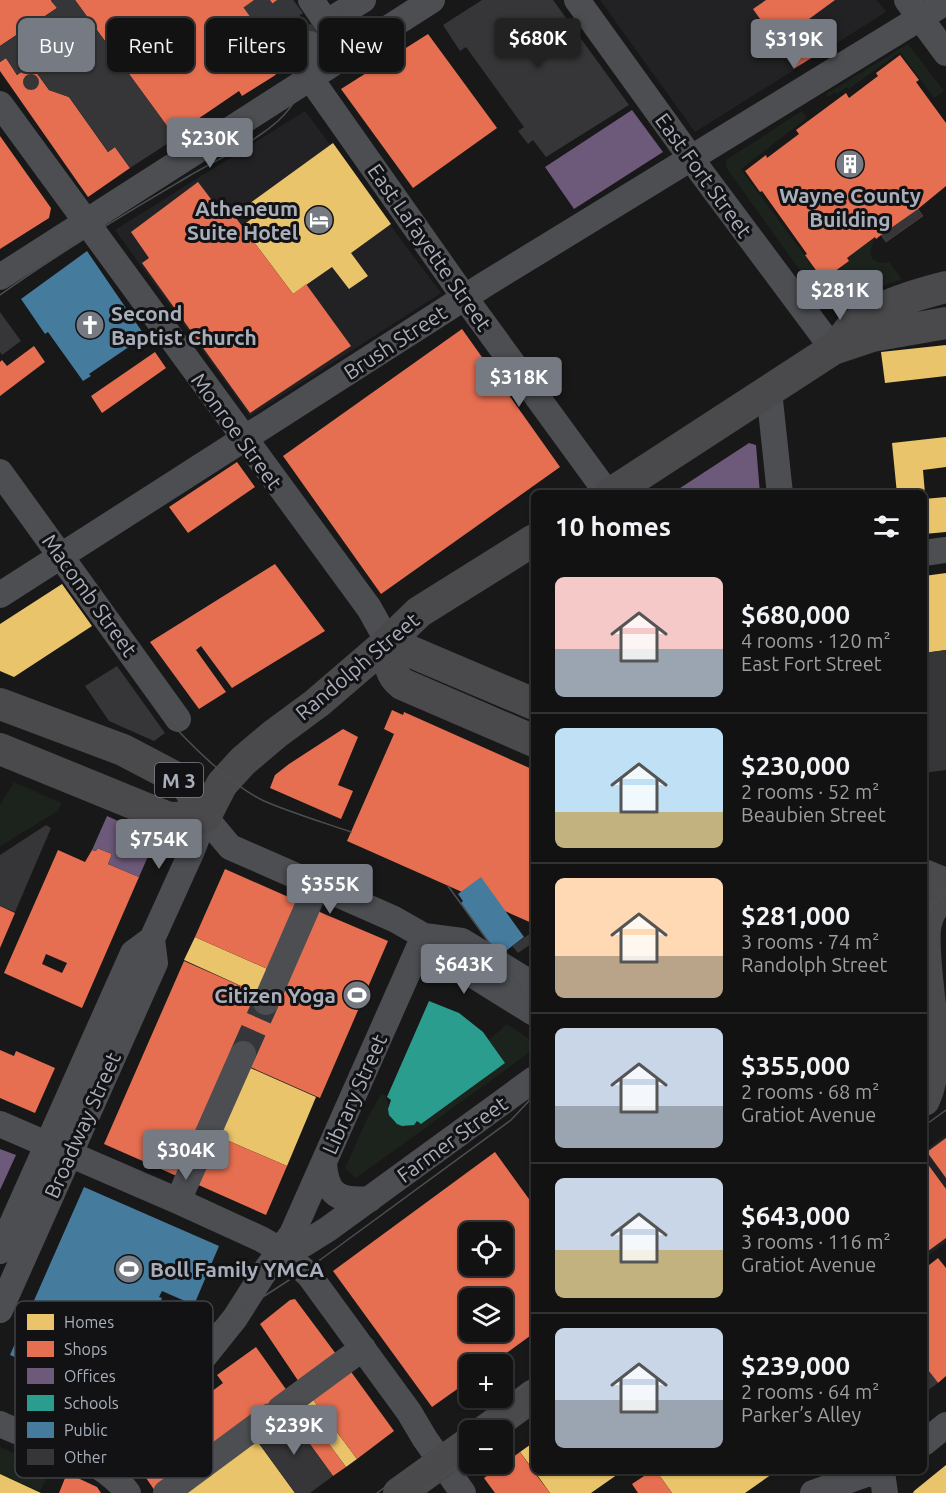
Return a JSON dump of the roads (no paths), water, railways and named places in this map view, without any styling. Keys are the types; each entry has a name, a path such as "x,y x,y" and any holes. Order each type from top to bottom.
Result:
{"main road":[{"path":"615,490 833,349 855,325 877,311 946,286"},
{"path":"833,349 872,336 946,323"},
{"name":"Randolph Street","path":"205,817 222,784 243,762 388,642 419,612 531,542"},
{"path":"388,642 531,703"},
{"name":"Monroe Street","path":"388,642 390,670 400,683 531,740"},
{"name":"M 3","path":"0,704 123,750 186,783 205,817 170,818 0,750"},
{"path":"927,876 946,884"},
{"path":"927,918 934,904 946,894"},
{"path":"927,954 940,1029 934,1074 927,1094"},
{"path":"927,1116 946,1102"},
{"path":"500,1420 531,1397"},
{"path":"399,1493 459,1450"}],"street":[{"path":"311,0 324,18"},
{"path":"334,18 364,0 368,18"},
{"path":"404,18 432,0"},
{"name":"East Fort Street","path":"577,0 691,159 833,349"},
{"name":"Brush Street","path":"0,595 465,298 691,159 913,9 946,2"},
{"path":"913,9 946,53"},
{"name":"East Lafayette Street","path":"307,61 465,298 606,490"},
{"path":"0,277 85,222 290,72"},
{"name":"Monroe Street","path":"0,104 283,494 369,608 388,642"},
{"path":"769,391 780,490"},
{"name":"Macomb Street","path":"0,472 178,718"},
{"path":"927,553 946,550"},
{"name":"M 3","path":"205,817 230,847 394,919 424,936"},
{"name":"Broadway Street","path":"0,1251 58,1149 155,963 152,939 205,817"},
{"path":"266,1002 320,887"},
{"path":"424,936 462,940 531,983"},
{"path":"424,936 452,962 531,1011"},
{"name":"Library Street","path":"282,1251 292,1234 424,936"},
{"path":"178,1201 243,1054"},
{"name":"Farmer Street","path":"213,1346 236,1318 263,1274 282,1251 304,1244 370,1199 531,1081"},
{"path":"0,1124 178,1201 282,1251 309,1275 409,1412 441,1463 464,1493"},
{"name":"Broadway Street","path":"0,1310 58,1149"},
{"path":"324,1163 325,1176 330,1188 337,1196 351,1201 370,1199"},
{"path":"213,1459 363,1348"},
{"path":"0,1424 15,1430"},
{"path":"927,1441 946,1425"},
{"path":"813,1493 866,1474"},
{"path":"882,1474 885,1493"},
{"path":"114,1478 128,1493"},
{"path":"166,1493 186,1478"}],"tunnel":[{"path":"254,0 267,18"},
{"path":"277,0 310,44"},
{"path":"243,1054 266,1002"}],"tram line":[{"path":"0,295 93,234 246,144 278,121 300,94 330,30 349,0"},
{"path":"0,489 157,708 193,746 236,784 264,801 351,832"},
{"path":"448,886 519,984 531,1007"},
{"path":"927,912 933,903 946,892"},
{"path":"927,1050 927,1066"},
{"path":"213,1324 266,1295 320,1260 511,1120 531,1096"},
{"path":"927,1124 946,1110"},
{"path":"377,1493 531,1380"},
{"path":"513,1425 531,1412"},
{"path":"0,1428 15,1421"},
{"path":"420,1493 459,1465"}],"place":[{"name":"Wayne County Building","path":"850,164"},
{"name":"Atheneum Suite Hotel","path":"319,220"},
{"name":"Second Baptist Church","path":"90,325"},
{"name":"Citizen Yoga","path":"357,995"},
{"name":"Boll Family YMCA","path":"129,1269"}]}
